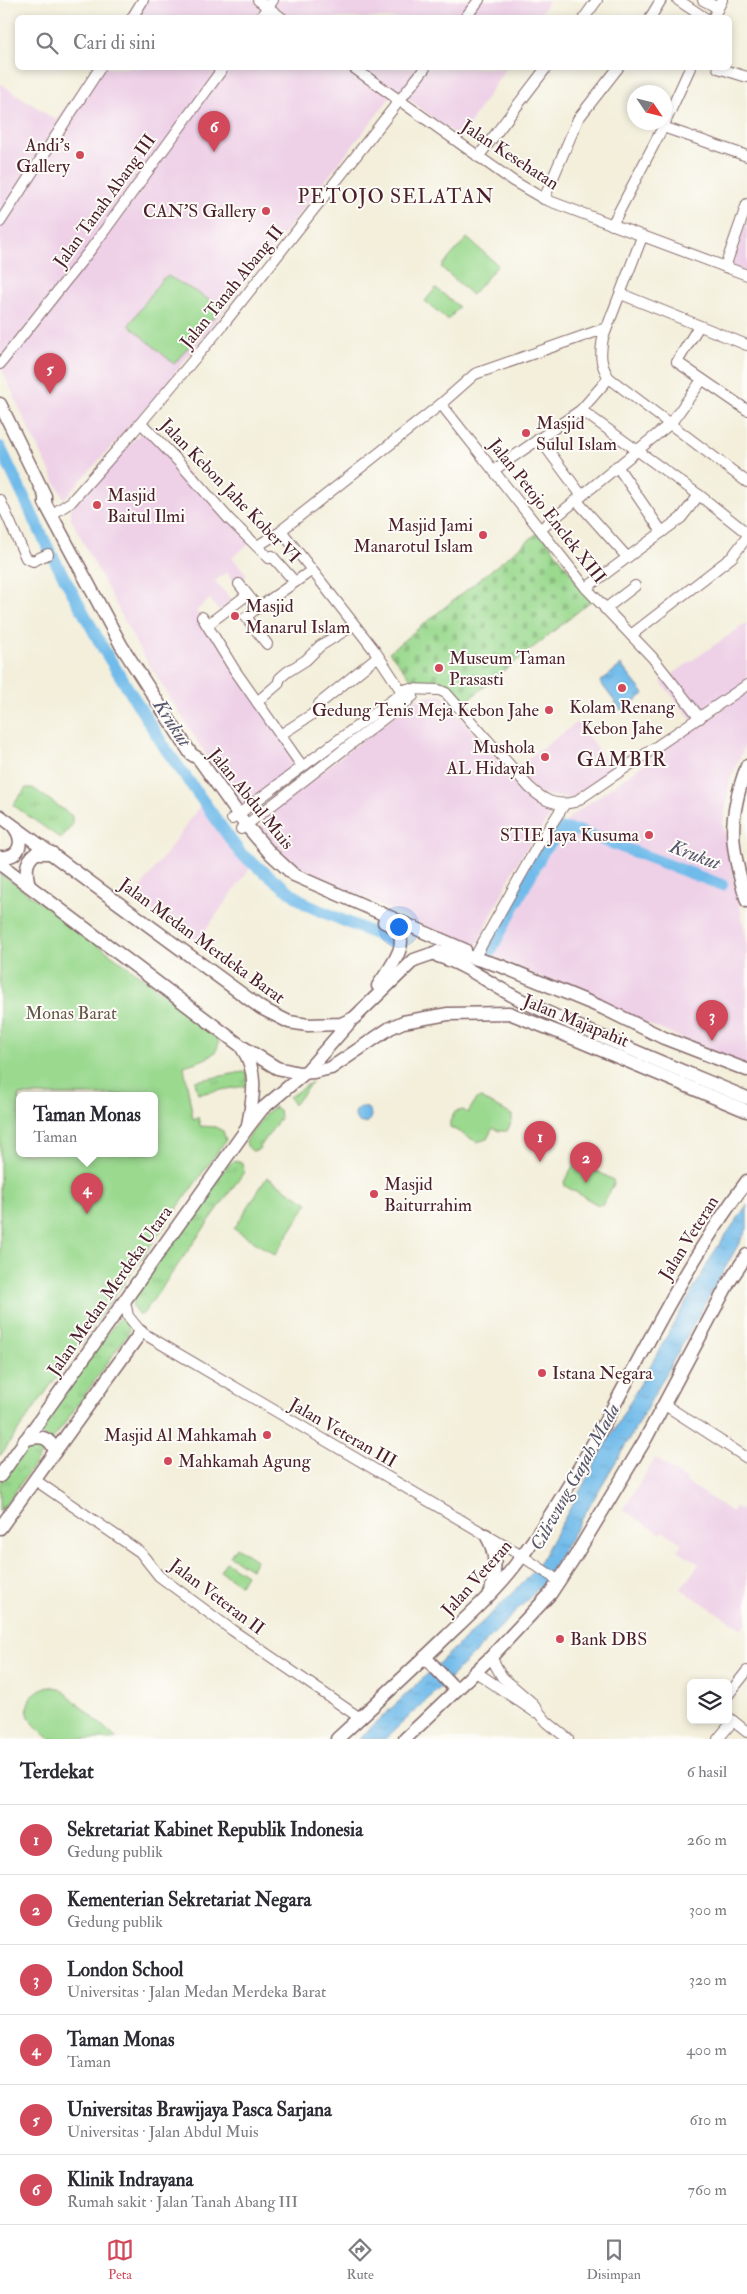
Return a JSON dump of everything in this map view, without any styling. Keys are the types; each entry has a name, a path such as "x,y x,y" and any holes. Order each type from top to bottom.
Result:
{"main road":[{"name":"Jalan Abdul Muis","path":"0,404 3,420 18,438 46,496 48,509 121,646 191,754 192,763 244,827 264,857 295,884 390,924 397,929 402,942 399,952 364,1007"},
{"path":"747,766 733,813 733,849 739,876 747,899"},
{"name":"Jalan Medan Merdeka Barat","path":"0,816 274,1016 290,1022 322,1026 340,1024 354,1018"},
{"path":"0,857 13,855 21,842 18,832 12,824"},
{"name":"Jalan Abdul Muis","path":"244,827 270,853 300,878 501,966"},
{"path":"29,886 27,866 30,858 40,852 52,853"},
{"path":"0,864 241,1046 276,1068 306,1072"},
{"path":"248,1127 262,1109 306,1072 364,1007 414,960 428,954 444,952 460,954 501,966 602,1008 664,1038 747,1070"},
{"path":"428,954 449,960 524,1002 568,1022 747,1098"},
{"name":"Jalan Majapahit","path":"306,1072 331,1068 390,1028 403,1022 448,1014 509,1013 747,1111"},
{"path":"241,1046 250,1059 254,1078 254,1094 248,1127"},
{"name":"Jalan Medan Merdeka Utara","path":"0,1476 248,1127"},
{"name":"Jalan Veteran","path":"337,1739 360,1718 430,1662 490,1594 528,1560 566,1488 608,1417 664,1311 726,1208 747,1181"},
{"path":"408,1738 452,1686 476,1672 545,1600 555,1578 576,1555 666,1404 729,1282 747,1255"},
{"path":"0,1528 141,1332"},
{"path":"25,1440 36,1437 46,1438 53,1445 55,1452"},
{"path":"486,1535 492,1546 495,1561 490,1594"},
{"path":"430,1662 452,1686"}],"street":[{"path":"134,15 143,0"},
{"path":"258,0 270,4 279,15"},
{"path":"467,15 479,0"},
{"path":"586,15 597,0"},
{"path":"652,15 662,0"},
{"path":"678,0 700,15"},
{"path":"703,0 718,9"},
{"path":"262,15 270,4"},
{"path":"0,222 99,70"},
{"name":"Jalan Tanah Abang III","path":"0,364 11,353 91,249 222,70"},
{"name":"Jalan Kesehatan","path":"357,70 478,157 544,199 747,275"},
{"name":"Jalan Tanah Abang II","path":"48,509 71,502 141,423 288,244 424,70"},
{"path":"478,157 544,70"},
{"path":"544,199 578,119 616,70"},
{"path":"672,107 689,70"},
{"path":"724,70 747,78"},
{"path":"612,225 661,130"},
{"path":"672,130 747,156"},
{"path":"725,267 747,204"},
{"path":"642,237 606,328 600,361 609,378 672,423 747,482"},
{"path":"621,294 747,345"},
{"path":"699,326 676,361 747,410"},
{"path":"257,546 283,530 441,404 475,374 606,328"},
{"path":"0,351 11,353"},
{"path":"494,470 581,410 609,378"},
{"path":"542,529 672,423 702,380"},
{"name":"Jalan Petojo Enclek XIII","path":"441,404 542,529 586,588 652,657 700,718"},
{"path":"581,410 699,495 747,533"},
{"name":"Jalan Kebon Jahe Kober VI","path":"141,423 178,461 229,519 269,558 272,556 295,582"},
{"path":"539,438 579,499 627,557"},
{"path":"618,466 662,532"},
{"path":"586,588 681,518 699,495"},
{"path":"0,500 26,558 33,561 48,554"},
{"path":"283,530 311,571 410,694"},
{"path":"631,635 732,557 747,537"},
{"path":"246,617 311,571"},
{"path":"239,584 258,607"},
{"path":"605,610 635,586"},
{"path":"247,595 234,605 204,621 302,766"},
{"path":"234,605 267,644"},
{"path":"257,702 278,684 286,672 306,660 320,646 354,625"},
{"path":"280,735 319,710 319,704 376,654"},
{"path":"235,816 302,766 410,694 439,690 446,693 529,786 542,798 552,803 564,805 575,802 747,685"},
{"path":"244,827 410,694"},
{"path":"476,955 538,846 564,805"},
{"name":"Jalan Veteran III","path":"125,1301 128,1316 141,1332 486,1535 555,1578"},
{"path":"666,1404 747,1458"},
{"name":"Jalan Veteran II","path":"35,1480 140,1552 159,1576 232,1630 360,1718"},
{"path":"491,1657 502,1677 530,1701 538,1713"},
{"path":"732,1690 747,1671"},
{"path":"476,1672 538,1713 568,1739"},
{"path":"732,1720 747,1732"},
{"path":"718,1739 728,1724"}],"shaded area":[{"path":"139,0 338,0 342,3 344,0 549,0 540,15 129,15"},
{"path":"92,70 505,70 460,138 396,90 157,396 64,499 0,365 0,85 56,120"},
{"path":"747,221 747,273 731,267"},
{"path":"146,427 252,542 232,557 247,575 236,584 227,572 215,581 232,600 219,611 210,599 196,611 303,763 240,809 137,645 71,519 71,509"},
{"path":"747,623 747,683 692,720 661,682"},
{"path":"747,691 747,742 730,780 723,825 747,941 747,1067 494,957 558,831 571,816"},
{"path":"442,695 526,795 550,816 519,859 475,949 315,875 291,861 261,831 263,816 419,697"},
{"path":"578,722 614,772 571,799 539,794 514,769"},
{"path":"201,805 228,844 251,867 196,943 134,897"},
{"path":"655,1458 686,1479 686,1482 732,1512 735,1506 747,1513 747,1622 742,1629 681,1589 699,1564 678,1550 682,1543 663,1531 661,1534 623,1510"}],"green space":[{"path":"467,238 498,265 472,295 441,267"},
{"path":"168,276 222,307 174,364 129,325 162,279"},
{"path":"436,288 459,307 448,320 425,301"},
{"name":"Museum Taman Prasasti","path":"540,531 591,601 463,704 449,687 413,681 389,652"},
{"path":"26,788 33,788 72,816 72,825 61,839 13,805"},
{"name":"Monas Barat","path":"0,873 213,1029 218,1045 216,1051 206,1059 184,1066 193,1119 198,1117 200,1126 215,1127 223,1131 226,1140 0,1456"},
{"path":"243,1072 247,1073 247,1085 245,1086 198,1094 195,1081"},
{"path":"312,1082 294,1105 289,1097"},
{"path":"481,1098 512,1115 512,1121 507,1131 499,1131 493,1128 487,1139 477,1142 450,1127 450,1121 455,1112 463,1110 468,1113 476,1099"},
{"path":"274,1107 279,1110 280,1118 258,1150 252,1151 247,1146 246,1141 266,1113"},
{"path":"234,1161 243,1163 244,1172 143,1314 138,1314 133,1307 132,1299 227,1166"},
{"path":"579,1161 613,1180 614,1184 603,1204 598,1205 565,1186 564,1182 575,1162"},
{"path":"267,1177 308,1203 275,1255 234,1229"},
{"path":"122,1314 130,1331 52,1441 37,1432"},
{"path":"33,1441 43,1445 45,1450 0,1512 0,1482 28,1443"},
{"path":"236,1547 256,1560 251,1569 230,1556"},
{"path":"226,1562 246,1575 240,1585 220,1571"},
{"path":"49,1686 65,1692 117,1739 50,1739 32,1722 27,1708 34,1694"}],"water":[{"name":"Kolam Renang Kebon Jahe","path":"621,665 644,694 622,711 600,682"},
{"path":"363,1107 371,1115 363,1123 355,1115"},
{"path":"747,1205 747,1229 631,1436 543,1584 441,1687 385,1739 359,1739 531,1574 541,1560 716,1249"}],"waterway":[{"name":"Krukut","path":"0,447 48,548 104,650 165,748 241,854 307,905 396,943"},
{"name":"Krukut","path":"490,952 544,850 562,829 579,831 722,885"}],"place":[{"name":"Klinik Indrayana","path":"214,152"},
{"name":"Andi's Gallery","path":"80,155"},
{"name":"CAN'S Gallery","path":"266,211"},
{"name":"Universitas Brawijaya Pasca Sarjana","path":"50,394"},
{"name":"Masjid Sulul Islam","path":"526,433"},
{"name":"Masjid Baitul Ilmi","path":"97,505"},
{"name":"Masjid Jami Manarotul Islam","path":"483,535"},
{"name":"Masjid Manarul Islam","path":"235,616"},
{"name":"Museum Taman Prasasti","path":"439,668"},
{"name":"Kolam Renang Kebon Jahe","path":"622,688"},
{"name":"Gedung Tenis Meja Kebon Jahe","path":"549,710"},
{"name":"Mushola AL Hidayah","path":"545,757"},
{"name":"STIE Jaya Kusuma","path":"649,835"},
{"name":"London School","path":"712,1041"},
{"name":"Sekretariat Kabinet Republik Indonesia","path":"540,1162"},
{"name":"Kementerian Sekretariat Negara","path":"586,1183"},
{"name":"Masjid Baiturrahim","path":"374,1194"},
{"name":"Taman Monas","path":"87,1214"},
{"name":"Istana Negara","path":"542,1373"},
{"name":"Masjid Al Mahkamah","path":"267,1435"},
{"name":"Mahkamah Agung","path":"168,1461"},
{"name":"Bank DBS","path":"560,1639"}],"district":[{"name":"PETOJO SELATAN","path":"396,196"},
{"name":"GAMBIR","path":"622,759"}],"water label":[{"name":"Ciliwung Gajah Mada","path":"575,1477"}]}
